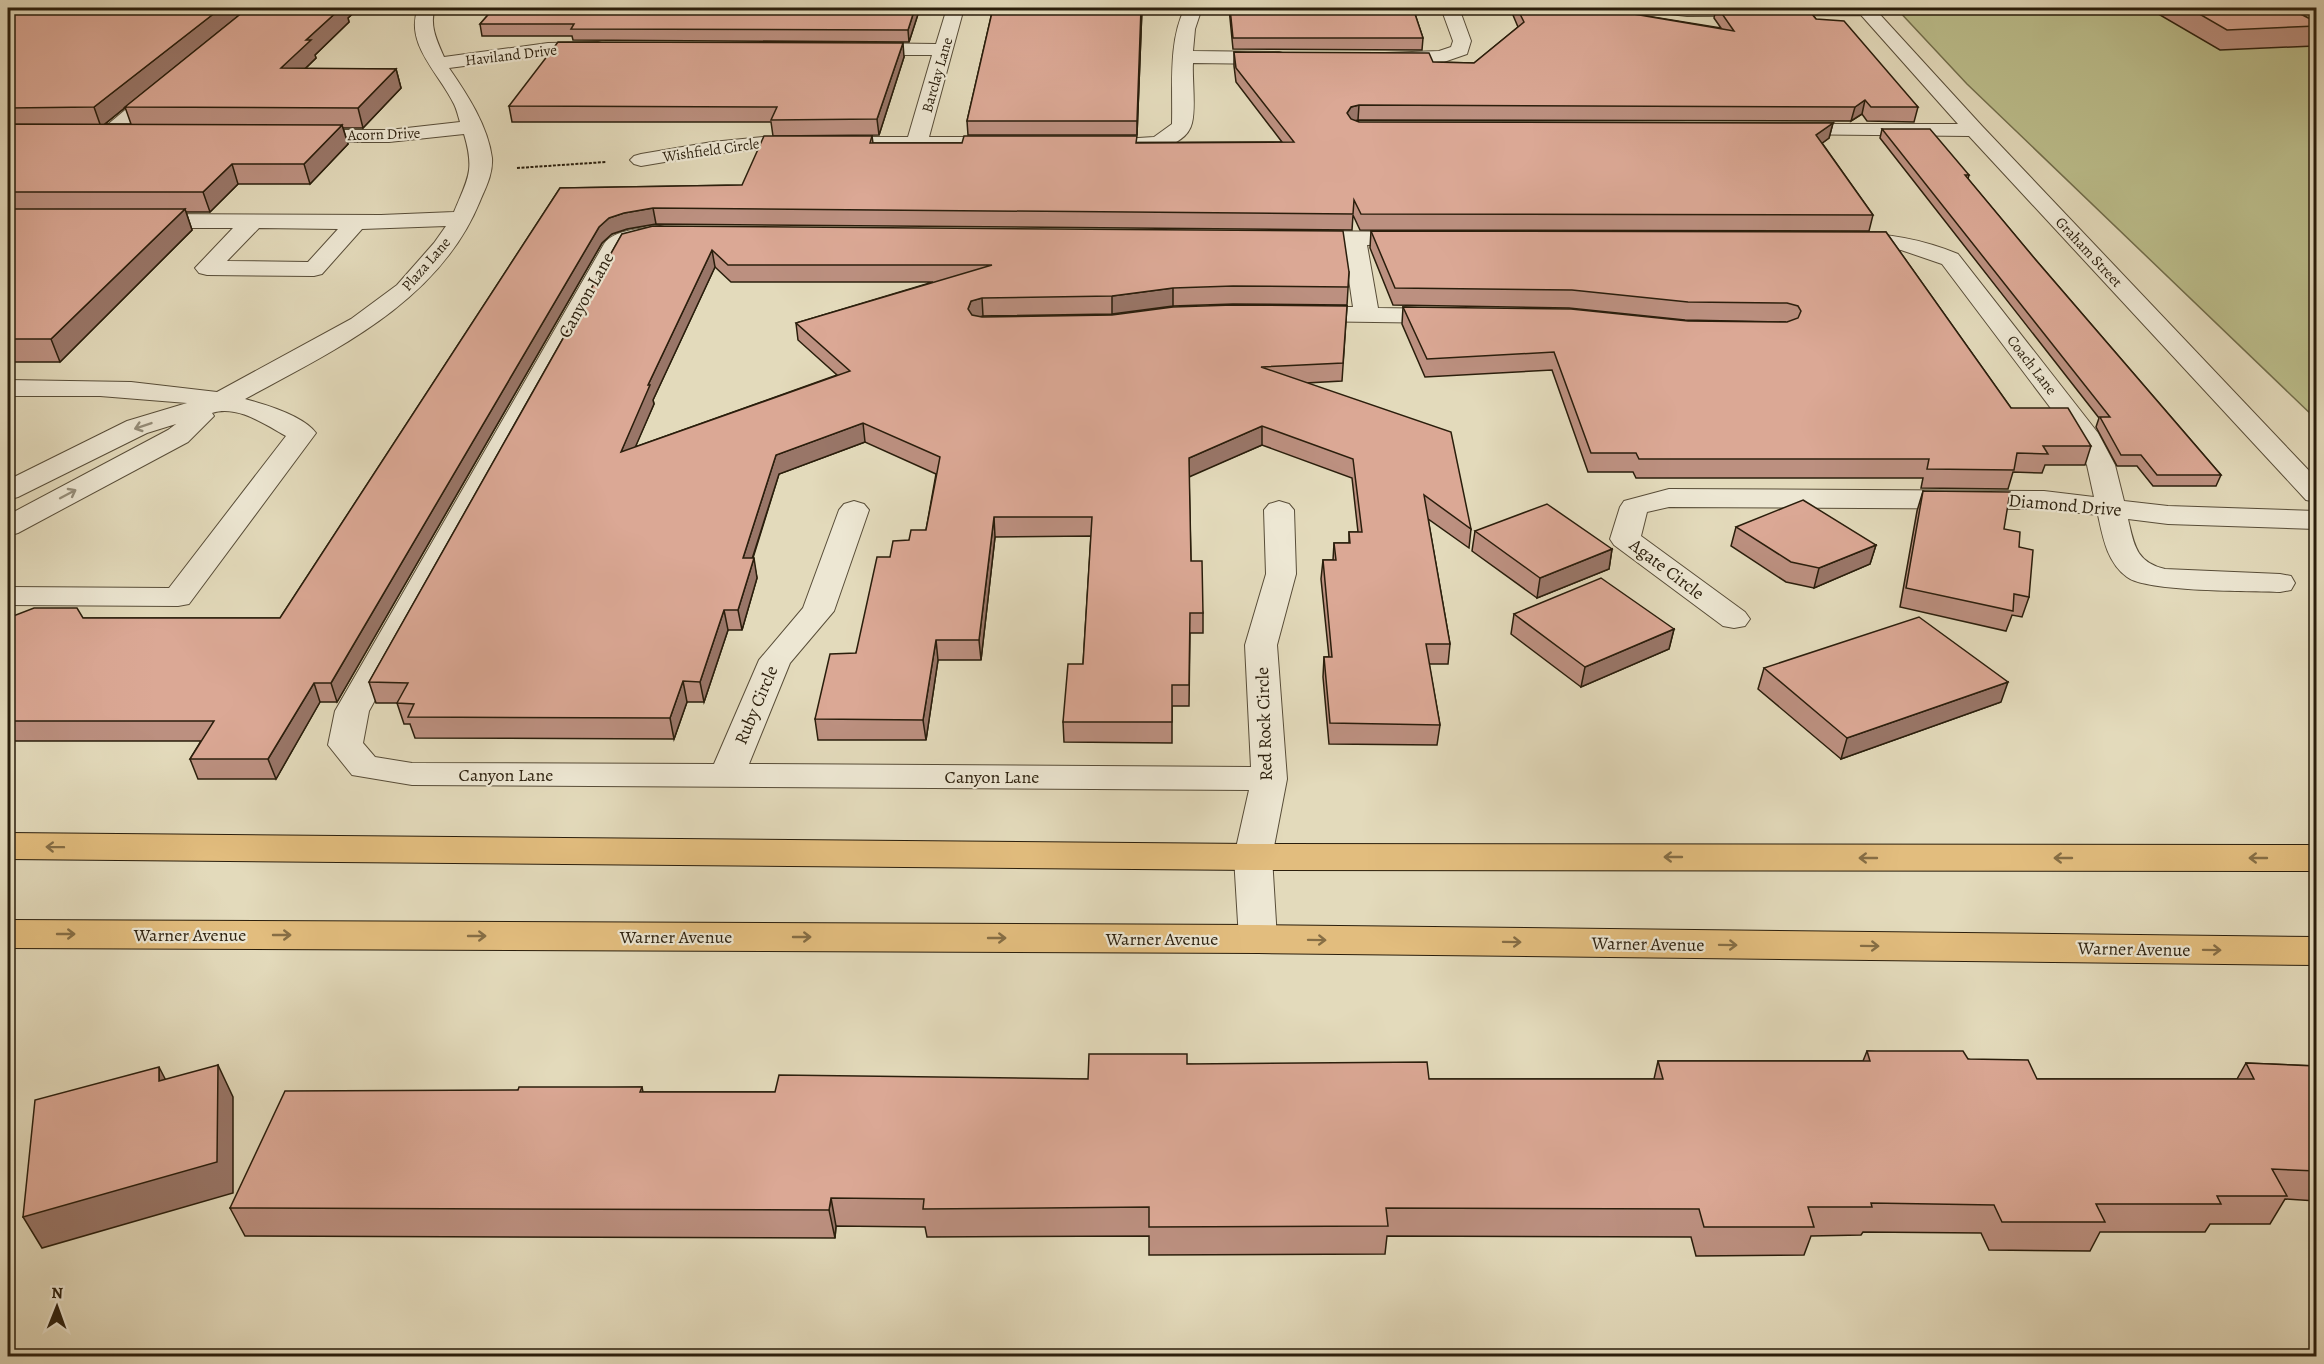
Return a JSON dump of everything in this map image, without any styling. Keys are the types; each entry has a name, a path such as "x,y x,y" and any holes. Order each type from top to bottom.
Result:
{"main road":[{"path":"8,846 1253,857 2316,858"},
{"name":"Warner Avenue","path":"8,934 1258,939 2316,951"}],"street":[{"path":"426,8 423,17 426,38 437,63 464,104 481,156 481,173"},
{"name":"Barclay Lane","path":"917,143 955,8"},
{"path":"1096,144 1158,143 1176,135 1182,124 1186,29 1189,13 1193,8"},
{"path":"1362,59 1421,59 1441,57 1460,50 1462,41 1450,8"},
{"path":"1658,8 1687,10 1866,9"},
{"name":"Graham Street","path":"1866,9 1975,130 2316,494"},
{"name":"Haviland Drive","path":"437,63 548,49 619,48"},
{"path":"840,49 945,50"},
{"path":"1185,57 1303,58"},
{"path":"107,135 179,75"},
{"name":"Acorn Drive","path":"283,135 389,136 472,128"},
{"path":"1762,130 1975,130"},
{"path":"85,135 142,135"},
{"name":"Wishfield Circle","path":"641,160 712,148 763,143 1026,143"},
{"name":"Plaza Lane","path":"8,527 178,436 219,402 360,324 405,290 444,247 462,218 481,173"},
{"path":"125,221 356,222 462,218"},
{"path":"254,221 207,268 314,269 356,222"},
{"name":"Canyon Lane","path":"680,233 656,233 633,237 615,244 352,711 345,745 364,767 412,774 1269,779"},
{"path":"1283,238 1437,239"},
{"path":"1354,239 1367,315"},
{"name":"Coach Lane","path":"1829,240 1888,240 1921,246 1950,259 2084,433 2101,465 2119,544 2125,556 2139,572 2165,578 2280,584"},
{"path":"1278,314 1474,316"},
{"path":"8,388 122,388 219,402 255,410 302,434 178,597 8,596"},
{"name":"Plaza Lane","path":"8,491 137,427 219,402"},
{"name":"Diamond Drive","path":"1634,507 1669,498 2044,500 2168,515 2316,520"},
{"name":"Agate Circle","path":"1634,507 1625,539 1734,619"},
{"name":"Ruby Circle","path":"727,776 775,660 818,611 854,510"},
{"name":"Red Rock Circle","path":"1258,939 1253,857 1269,779 1261,645 1281,574 1279,510"}],"path":[{"path":"2291,13 2316,11"},
{"path":"481,173 534,166 641,160"}],"green space":[{"path":"1896,8 2316,8 2316,419 1967,84"}],"building":[{"path":"8,8 221,8 94,107 8,108"},
{"path":"248,8 341,8 306,40 311,40 281,68 396,69 358,108 125,107"},
{"path":"494,8 915,8 908,30 571,29 574,24 480,24"},
{"path":"993,8 1141,8 1137,121 967,121"},
{"path":"1230,8 1413,8 1423,38 1233,38"},
{"path":"1517,8 1620,8 1622,12 1734,31 1718,8 1807,8 1816,19 1844,21 1918,107 1871,107 1865,100 1855,107 1359,105 1351,107 1347,113 1351,119 1359,122 1833,123 1816,135 1873,215 1361,214 1354,200 1353,214 653,208 624,213 609,218 599,227 331,683 314,683 268,759 190,759 214,721 8,721 8,618 34,608 77,608 83,618 280,618 560,188 742,185 764,136 872,136 870,143 962,143 964,136 1137,136 1136,143 1294,142 1236,68 1234,52 1429,53 1433,62 1474,63 1524,22"},
{"path":"2189,8 2289,8 2316,22 2316,26 2227,30"},
{"path":"558,42 903,43 877,119 771,120 777,107 509,106"},
{"path":"8,124 342,125 304,164 232,164 203,192 8,192"},
{"path":"1882,129 1930,129 2035,259 2221,475 2157,475 2141,455 2121,455 2100,417 2110,417"},
{"path":"8,209 185,209 51,339 8,339"},
{"path":"653,226 1343,231 1349,272 1348,287 1233,286 1173,288 1112,296 982,298 971,301 968,309 972,315 982,317 1112,315 1173,307 1233,305 1347,306 1343,363 1261,367 1451,432 1471,529 1424,495 1450,644 1426,644 1440,725 1330,723 1324,657 1332,657 1323,560 1336,560 1334,543 1350,543 1349,532 1362,532 1353,459 1262,426 1189,458 1191,561 1202,561 1203,613 1190,613 1189,685 1172,685 1172,722 1063,722 1068,664 1083,664 1092,517 994,517 979,640 936,640 923,720 815,719 830,654 856,653 877,557 890,557 893,541 909,540 911,530 926,530 940,457 863,423 776,455 743,558 754,558 738,610 724,610 700,682 683,681 670,718 408,717 414,704 397,703 408,683 369,682 622,234","holes":["712,250 728,265 992,265 796,323 850,371 621,452 650,385 648,385"]},
{"path":"1371,231 1886,232 2011,408 2068,408 2091,446 2043,446 2048,454 2017,453 2014,470 1927,469 1929,459 1639,459 1636,453 1591,453 1554,352 1427,359 1403,307 1571,309 1688,321 1787,322 1798,318 1801,311 1798,306 1787,303 1688,302 1572,290 1395,288"},
{"path":"1923,491 2010,492 2004,529 2020,532 2019,547 2033,550 2029,597 2014,594 2013,611 1906,588"},
{"path":"1803,500 1876,545 1819,568 1791,562 1736,527"},
{"path":"1547,504 1612,549 1540,578 1475,531"},
{"path":"1601,578 1674,629 1585,667 1514,614"},
{"path":"1919,617 2008,682 1847,738 1764,668"},
{"path":"1867,1051 1963,1051 1968,1059 2028,1060 2037,1079 2254,1079 2246,1063 2316,1066 2316,1171 2272,1169 2287,1196 2217,1196 2221,1204 2096,1204 2105,1222 2002,1222 1994,1205 1871,1203 1872,1207 1808,1207 1814,1227 1704,1227 1699,1209 1386,1208 1388,1226 1149,1227 1149,1207 923,1209 924,1199 831,1198 829,1210 230,1208 285,1091 642,1087 640,1092 775,1092 779,1075 1088,1079 1089,1054 1187,1054 1187,1064 1427,1062 1429,1079 1663,1079 1658,1061 1870,1061"},
{"path":"218,1065 217,1162 23,1217 35,1100 159,1067 159,1081"}]}
